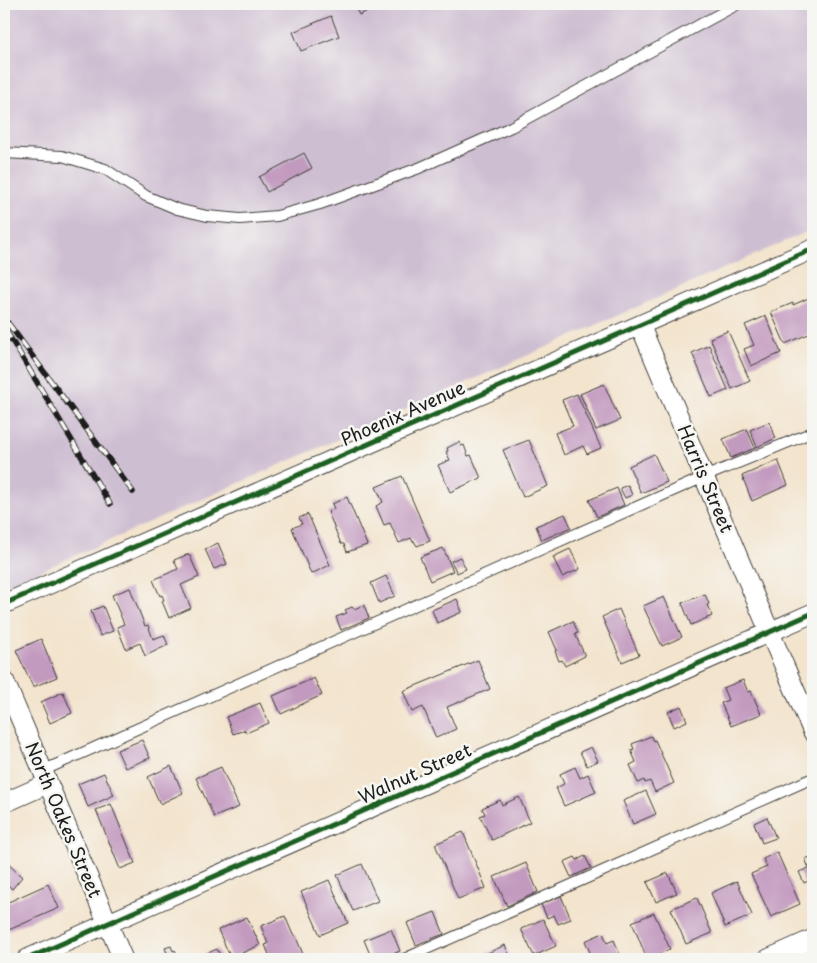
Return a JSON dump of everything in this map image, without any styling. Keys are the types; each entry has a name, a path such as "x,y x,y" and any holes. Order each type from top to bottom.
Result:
{"street":[{"name":"Phoenix Avenue","path":"4,604 813,248"},
{"name":"Harris Street","path":"640,325 813,732"},
{"name":"Walnut Street","path":"27,959 813,613"},
{"name":"North Oakes Street","path":"4,680 123,959"},
{"path":"4,803 45,778"},
{"path":"768,959 813,939"}],"lane":[{"path":"716,16 726,4"},
{"path":"4,153 62,156 105,169 146,196 177,209 206,216 240,219 277,216 320,204 419,168 511,127 738,4"},
{"path":"45,778 704,477 813,432"},
{"path":"404,959 813,778"}],"shaded area":[{"path":"4,4 813,4 813,229 4,587"}],"building":[{"path":"354,4 375,4 377,7 359,15"},
{"path":"331,16 339,36 301,51 293,32"},
{"path":"304,153 312,168 267,192 259,177"},
{"path":"813,296 813,337 811,333 785,344 771,312"},
{"path":"766,316 781,353 751,366 744,349 754,345 745,325"},
{"path":"728,331 750,381 732,389 710,338"},
{"path":"709,345 728,390 711,397 692,353"},
{"path":"604,384 620,420 596,430 580,394"},
{"path":"577,394 601,448 587,454 583,446 564,455 555,433 573,426 562,400"},
{"path":"769,422 776,438 757,447 750,430"},
{"path":"747,429 755,448 731,458 723,439"},
{"path":"529,440 548,486 523,497 503,450"},
{"path":"459,442 461,446 464,445 468,456 471,455 481,478 450,492 438,465 450,460 446,452 448,451 447,448"},
{"path":"654,454 667,482 641,493 629,466"},
{"path":"778,460 788,485 752,501 742,476"},
{"path":"402,476 430,541 417,546 411,538 399,543 390,523 384,525 376,506 383,502 376,487"},
{"path":"628,485 632,495 625,498 620,488"},
{"path":"617,488 624,505 597,517 589,500"},
{"path":"347,497 367,545 347,552 344,544 341,544 328,512 334,509 332,504"},
{"path":"308,514 330,565 311,574 292,528 302,524 299,518"},
{"path":"565,514 571,527 542,540 536,526"},
{"path":"218,543 227,564 214,569 205,549"},
{"path":"443,548 453,571 430,581 420,557"},
{"path":"570,549 580,569 562,577 553,557"},
{"path":"189,554 199,577 181,585 191,608 169,618 162,601 164,600 162,595 160,596 153,580 178,569 174,560"},
{"path":"460,557 466,569 457,573 451,561"},
{"path":"386,576 395,596 379,603 371,583"},
{"path":"130,588 145,626 148,625 153,639 164,635 168,645 145,656 140,643 126,649 117,627 124,624 112,595"},
{"path":"705,594 712,616 691,625 682,603"},
{"path":"664,597 682,637 662,646 643,606"},
{"path":"457,599 462,612 437,623 432,610"},
{"path":"364,605 369,618 341,630 336,617 347,613 345,610 352,607 354,609"},
{"path":"103,606 113,631 100,636 91,611"},
{"path":"619,609 639,655 622,662 602,617"},
{"path":"573,621 578,633 575,634 585,656 565,666 562,660 559,661 555,651 557,650 549,632"},
{"path":"41,639 57,677 33,687 16,650"},
{"path":"478,660 490,689 447,707 456,729 436,738 423,707 412,712 403,691"},
{"path":"314,678 322,695 281,714 273,696"},
{"path":"743,680 748,692 751,691 761,714 731,726 721,703 728,700 723,688"},
{"path":"63,692 72,713 50,723 41,702"},
{"path":"260,703 269,723 246,733 245,730 233,734 226,717"},
{"path":"681,706 687,721 674,727 668,712"},
{"path":"651,736 653,741 655,740 674,783 655,792 650,781 645,783 644,780 638,783 630,765 636,762 631,750 634,749 632,744"},
{"path":"142,740 150,758 125,768 117,750"},
{"path":"591,747 598,761 587,766 580,752"},
{"path":"171,766 183,793 160,804 148,777"},
{"path":"221,767 239,807 214,817 196,778"},
{"path":"575,767 580,778 588,774 596,792 564,806 556,788 564,784 560,774"},
{"path":"104,773 114,795 88,807 78,784"},
{"path":"646,791 656,814 633,824 623,801"},
{"path":"519,797 530,822 492,840 480,816 485,814 482,808 500,800 502,805"},
{"path":"111,804 135,863 120,869 96,810"},
{"path":"767,817 776,838 762,843 754,823"},
{"path":"463,832 486,888 458,899 435,844"},
{"path":"777,852 800,904 771,917 751,874 767,867 763,859"},
{"path":"585,856 591,868 571,877 564,862 575,857 577,860"},
{"path":"813,856 813,879 804,883 799,872 809,868 805,859"},
{"path":"4,860 22,877 12,889 4,881"},
{"path":"526,863 538,892 507,906 494,877"},
{"path":"362,864 378,901 353,911 337,875"},
{"path":"668,873 677,893 656,902 647,882"},
{"path":"329,880 348,923 320,935 301,892"},
{"path":"737,881 752,915 725,927 711,893"},
{"path":"48,884 59,908 4,932 4,904"},
{"path":"561,896 571,919 558,924 554,915 547,918 541,904"},
{"path":"697,898 712,933 686,944 671,909"},
{"path":"435,912 444,934 416,945 407,923"},
{"path":"654,913 670,949 647,959 632,922"},
{"path":"285,916 305,959 271,959 265,945 268,944 261,926"},
{"path":"247,917 260,945 231,958 218,930"},
{"path":"543,919 556,946 534,956 521,929"},
{"path":"391,929 400,951 380,959 372,959 364,940"},
{"path":"603,933 607,943 614,940 622,959 593,959 585,941"},
{"path":"505,945 511,959 477,958"},
{"path":"171,946 179,959 153,959 167,953 165,948"},
{"path":"217,949 222,959 194,959"}],"railway":[{"path":"8,323 133,492"},
{"path":"5,329 110,504"}],"cycle path":[{"path":"4,604 813,249"},
{"path":"27,959 813,613"}]}
